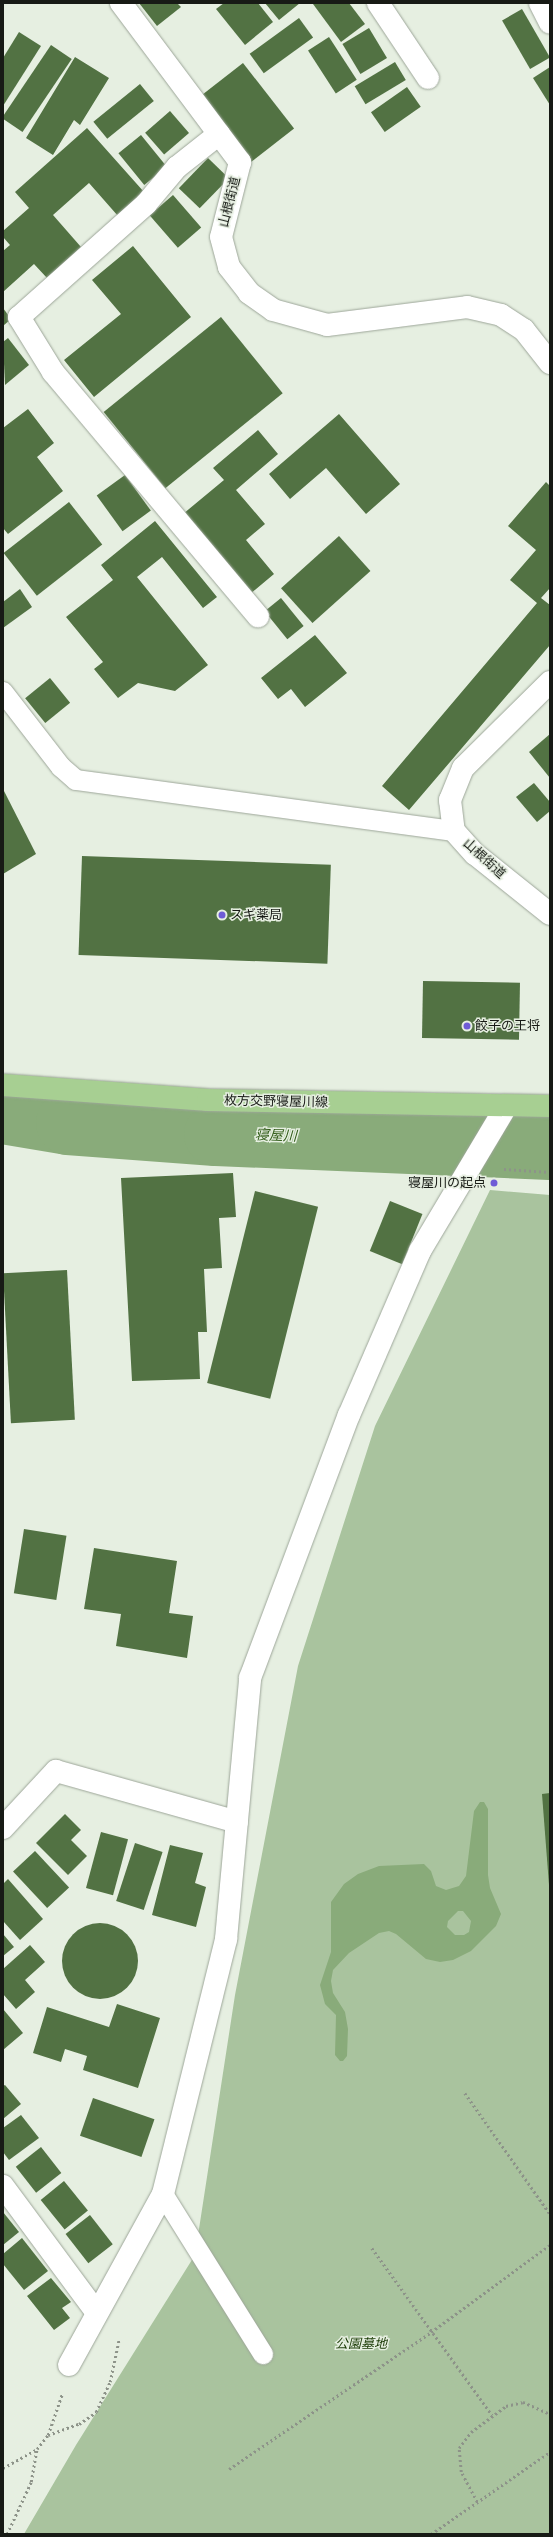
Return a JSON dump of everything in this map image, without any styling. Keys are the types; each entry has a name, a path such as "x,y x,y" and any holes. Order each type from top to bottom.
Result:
{"main road":[{"name":"枚方交野寝屋川線","path":"3,1085 208,1100 506,1107 550,1106"}],"street":[{"name":"山根街道","path":"121,3 240,162 221,237 229,267 249,293 267,306 309,322 327,325 467,307 501,315 524,330 550,363"},
{"path":"378,3 428,78"},
{"path":"540,3 550,23"},
{"path":"218,134 177,167 146,204 19,317 53,372 258,616"},
{"name":"山根街道","path":"550,682 462,768 450,800 454,831 475,854 550,914"},
{"path":"69,2365 163,2194 226,1939 250,1678 349,1414 417,1258 506,1107"},
{"path":"3,1828 56,1771 237,1822"},
{"path":"3,2186 97,2313"}],"lane":[{"path":"3,692 61,767 76,780 454,831"},
{"path":"163,2194 263,2354"}],"path":[{"path":"472,1165 550,1172"},
{"path":"465,2093 550,2214"},
{"path":"229,2469 431,2332 550,2245"},
{"path":"372,2248 492,2415"},
{"path":"48,2435 69,2365"},
{"path":"477,2502 461,2472 459,2448 471,2432 506,2406 523,2402 546,2410 550,2414"},
{"path":"3,2468 37,2449"},
{"path":"432,2534 550,2452"}],"green space":[{"name":"公園墓地","path":"490,1190 550,1195 550,2534 24,2534 76,2445 195,2255 235,1995 298,1666 375,1426"}],"shaded area":[{"path":"480,1802 484,1802 488,1809 488,1875 490,1888 501,1914 496,1926 471,1951 453,1960 440,1962 426,1959 396,1934 389,1931 379,1933 349,1953 333,1970 331,1981 333,1993 345,2012 348,2029 347,2056 343,2061 340,2061 335,2055 336,2015 325,2004 320,1985 331,1952 331,1902 344,1884 358,1874 379,1866 424,1864 431,1871 436,1886 446,1890 459,1886 466,1876 474,1811","holes":["458,1911 463,1911 471,1921 469,1932 464,1935 455,1935 447,1927 448,1921"]}],"building":[{"path":"139,3 177,3 181,7 157,26"},
{"path":"224,3 258,3 273,22 245,45 216,9"},
{"path":"265,3 300,3 279,20"},
{"path":"349,3 365,24 341,42 313,4"},
{"path":"522,9 550,57 530,69 502,20"},
{"path":"299,18 313,37 264,73 250,54"},
{"path":"369,28 387,58 360,74 342,44"},
{"path":"19,32 41,46 3,106 3,58"},
{"path":"329,37 357,80 336,93 308,51"},
{"path":"51,45 72,59 23,132 3,119 3,116"},
{"path":"75,57 109,78 80,125 74,120 53,155 26,138"},
{"path":"395,62 406,80 366,104 355,86"},
{"path":"243,63 294,128 251,162 200,97"},
{"path":"550,67 550,105 533,78"},
{"path":"140,84 154,101 107,139 93,122"},
{"path":"407,87 421,107 385,132 371,112"},
{"path":"170,111 189,133 164,155 145,133"},
{"path":"87,128 144,192 118,216 89,183 53,215 81,247 47,278 34,264 3,292 3,251 10,245 3,237 3,231 29,208 15,192"},
{"path":"141,135 167,167 144,185 118,153"},
{"path":"208,158 229,178 200,208 179,188"},
{"path":"173,195 201,227 178,248 150,215"},
{"path":"133,246 191,317 94,397 64,360 121,314 92,280"},
{"path":"3,308 11,319 3,326"},
{"path":"221,317 283,393 165,488 104,412"},
{"path":"8,338 29,365 5,385 3,342"},
{"path":"28,409 54,443 37,457 63,491 8,534 3,528 3,428"},
{"path":"339,414 400,484 366,514 326,468 290,499 269,474"},
{"path":"258,430 278,454 236,490 265,524 246,540 274,574 250,594 183,514 224,480 213,468"},
{"path":"125,475 151,511 123,531 97,496"},
{"path":"546,482 550,486 550,588 541,598 550,605 550,645 409,810 382,786 537,603 510,580 536,550 508,526"},
{"path":"69,502 102,545 37,596 4,553"},
{"path":"155,521 217,597 203,608 162,557 137,577 208,665 175,691 138,683 118,698 94,669 103,662 66,617 113,580 101,565"},
{"path":"339,536 370,571 312,623 281,588"},
{"path":"20,589 32,607 3,628 3,602"},
{"path":"281,598 304,626 287,639 265,611"},
{"path":"315,635 347,673 305,707 291,689 278,699 261,678"},
{"path":"50,678 70,703 45,723 25,698"},
{"path":"550,734 550,778 529,752"},
{"path":"534,783 550,802 550,811 537,822 516,797"},
{"path":"3,789 36,854 3,874"},
{"path":"82,856 331,865 327,964 79,955"},
{"path":"423,981 520,983 519,1040 422,1038"},
{"path":"233,1173 236,1217 219,1218 222,1268 204,1269 207,1332 198,1332 200,1379 132,1381 121,1178"},
{"path":"255,1191 318,1207 270,1399 207,1383"},
{"path":"390,1201 422,1214 402,1264 370,1251"},
{"path":"67,1270 75,1420 11,1423 3,1273"},
{"path":"24,1529 66,1536 56,1600 14,1593"},
{"path":"94,1548 177,1561 169,1613 193,1616 187,1658 116,1646 121,1614 84,1609"},
{"path":"550,1793 550,1885 549,1885 542,1794"},
{"path":"65,1814 81,1830 71,1840 87,1856 68,1875 36,1843"},
{"path":"101,1832 128,1839 113,1895 86,1888"},
{"path":"135,1843 163,1852 144,1910 116,1901"},
{"path":"170,1845 203,1853 195,1883 206,1887 196,1927 152,1915"},
{"path":"35,1851 69,1888 47,1908 13,1871"},
{"path":"8,1879 43,1919 20,1940 3,1921 3,1884"},
{"path":"100,1923 115,1926 127,1934 135,1946 138,1961 135,1976 127,1988 115,1996 100,1999 85,1996 73,1988 65,1976 62,1961 65,1946 73,1934 85,1926"},
{"path":"3,1934 14,1947 3,1956"},
{"path":"30,1945 45,1962 25,1980 35,1992 16,2009 3,1994 3,1969"},
{"path":"117,2004 160,2018 138,2088 83,2070 87,2056 65,2049 61,2062 33,2053 47,2007 109,2027"},
{"path":"3,2009 23,2033 3,2050"},
{"path":"5,2085 21,2104 3,2119 3,2086"},
{"path":"93,2098 154,2119 141,2157 80,2136"},
{"path":"21,2115 39,2138 9,2160 3,2152 3,2128"},
{"path":"41,2147 61,2173 36,2193 16,2167"},
{"path":"64,2181 88,2211 65,2229 41,2200"},
{"path":"3,2212 19,2232 3,2245"},
{"path":"90,2215 113,2244 88,2263 66,2234"},
{"path":"22,2238 48,2271 24,2290 3,2264 3,2254"},
{"path":"51,2278 71,2302 62,2308 70,2318 54,2330 27,2296"}],"waterway":[{"name":"寝屋川","path":"3,1112 68,1123 216,1134 550,1148"}],"place":[{"name":"スギ薬局","path":"222,915"},
{"name":"餃子の王将","path":"467,1026"},
{"name":"寝屋川の起点","path":"494,1183"}]}
